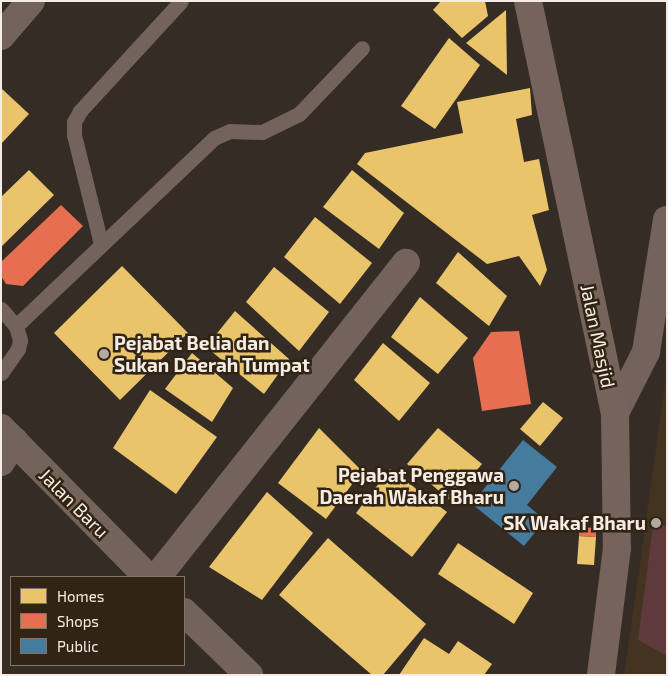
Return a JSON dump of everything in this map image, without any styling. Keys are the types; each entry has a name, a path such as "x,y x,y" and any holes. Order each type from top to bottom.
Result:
{"main road":[{"name":"Jalan Baru","path":"5,444 147,576"},
{"path":"185,613 249,675"}],"street":[{"path":"1,36 31,1"},
{"name":"Jalan Masjid","path":"534,4 615,413 618,548 601,675"},
{"path":"615,413 646,352 667,220"},
{"path":"158,576 406,263"}],"lane":[{"path":"101,244 74,135 74,122 80,111 180,1"},
{"path":"16,326 214,138 230,131 262,132 299,114 362,48"},
{"path":"1,309 16,326 18,349 1,373"}],"shaded area":[{"name":"SK Wakaf Bharu","path":"667,371 667,675 624,675"},
{"path":"654,518 667,528 667,656 638,640"}],"building: Homes":[{"path":"441,1 485,1 488,16 462,38 433,10"},
{"path":"506,10 507,75 466,43"},
{"path":"449,38 480,65 435,129 401,106"},
{"path":"1,88 29,114 1,144"},
{"path":"530,88 532,115 516,119 524,162 539,159 549,210 532,215 547,270 540,286 519,256 487,264 357,164 365,153 463,133 457,102"},
{"path":"29,170 54,195 1,247 1,197"},
{"path":"352,170 404,213 379,249 323,207"},
{"path":"315,217 372,263 340,304 284,257"},
{"path":"458,252 507,296 489,326 436,283"},
{"path":"122,266 188,333 120,400 54,333"},
{"path":"274,267 329,312 299,351 246,302"},
{"path":"420,297 468,338 438,374 391,337"},
{"path":"235,311 289,359 264,394 206,347"},
{"path":"383,343 430,383 399,421 354,380"},
{"path":"192,353 233,388 212,422 165,389"},
{"path":"150,390 217,437 176,494 113,448"},
{"path":"543,402 563,418 540,446 520,429"},
{"path":"319,428 362,471 326,519 278,483"},
{"path":"438,428 482,464 451,501 407,464"},
{"path":"390,469 447,512 412,557 356,513"},
{"path":"267,492 313,533 262,600 209,567"},
{"path":"579,536 596,537 594,565 577,564"},
{"path":"328,538 426,624 383,675 372,675 279,595"},
{"path":"458,543 533,593 514,624 438,574"},
{"path":"424,638 449,654 458,641 492,664 484,675 399,675"}],"building: Shops":[{"path":"61,205 83,226 23,286 6,284 1,276 1,262"},
{"path":"519,331 531,404 482,411 473,358 491,332"},
{"path":"579,527 596,528 596,537 579,536"}],"building: Public":[{"name":"Pejabat Penggawa Daerah Wakaf Bharu","path":"523,440 557,467 527,505 545,520 524,546 472,504"}],"place":[{"name":"Pejabat Belia dan Sukan Daerah Tumpat","path":"104,354"},
{"name":"Pejabat Penggawa Daerah Wakaf Bharu","path":"514,486"},
{"name":"SK Wakaf Bharu","path":"656,523"}]}
